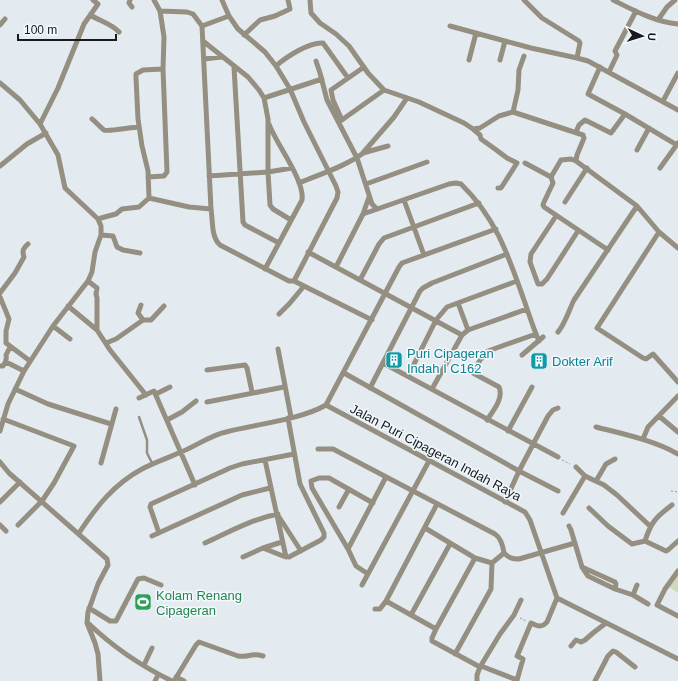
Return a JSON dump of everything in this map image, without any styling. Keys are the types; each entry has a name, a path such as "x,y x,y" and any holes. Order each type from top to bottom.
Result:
{"street":[{"path":"40,124 58,88 84,24 98,4 93,0"},
{"path":"130,0 129,3 132,7"},
{"path":"148,177 164,176 167,172 163,69 164,36 160,11 154,0"},
{"path":"222,0 229,16 238,28 244,35 265,52 276,66 290,89 304,122 338,192 337,198 294,281"},
{"path":"244,35 260,20 275,16 290,9 288,0"},
{"path":"310,0 311,13 320,23 336,34 348,46 384,90 442,112 473,129 486,142 516,163 501,188 498,188"},
{"path":"524,0 542,18 579,41 580,43 577,58"},
{"path":"613,0 658,20 678,24"},
{"path":"658,20 667,7 675,0"},
{"path":"160,11 188,12 193,14 202,26 211,209 216,242 289,282 294,281 372,320"},
{"path":"609,72 617,55 615,51 636,11"},
{"path":"90,15 109,26 114,26 119,32"},
{"path":"202,26 229,16"},
{"path":"0,25 5,19"},
{"path":"450,26 538,50 577,58 600,67 678,110"},
{"path":"469,60 476,33"},
{"path":"203,41 248,77 259,90 264,98 268,119 272,130 302,191 302,200 265,269"},
{"path":"500,60 505,41"},
{"path":"276,66 306,47 323,43 348,78"},
{"path":"514,112 517,97 519,70 524,56"},
{"path":"204,59 222,57"},
{"path":"316,61 327,100 340,121 357,158 372,204 377,210"},
{"path":"234,67 243,222 245,225 278,243"},
{"path":"340,121 331,90 364,67"},
{"path":"600,67 588,94 677,144 660,168"},
{"path":"149,198 148,171 139,127 136,74 143,70 163,69"},
{"path":"662,101 678,73"},
{"path":"264,98 322,79"},
{"path":"0,83 20,100 40,124 58,155 65,188 98,218 101,226 101,235 95,252 92,272 88,281 53,326 24,371 3,418 0,431"},
{"path":"340,121 384,90"},
{"path":"299,183 357,158 394,117 407,98"},
{"path":"473,129 480,128 499,116 514,112 583,135 584,138 576,161"},
{"path":"576,132 579,125 585,120 611,133 625,114"},
{"path":"92,118 108,132 139,127"},
{"path":"268,119 268,172 271,207 291,220"},
{"path":"637,150 649,128"},
{"path":"0,166 27,144 46,133"},
{"path":"362,154 388,146"},
{"path":"551,177 561,160 571,159 576,161 637,206 659,232 678,248"},
{"path":"366,184 428,162"},
{"path":"525,163 551,177 553,183 543,205 556,216 608,250"},
{"path":"210,176 268,172 292,168"},
{"path":"565,202 587,168"},
{"path":"363,214 456,182 460,184 479,203 496,229 507,254 536,334 541,339 522,355"},
{"path":"336,267 370,197"},
{"path":"149,198 199,209 211,209"},
{"path":"101,218 116,214 122,209 139,207 149,198"},
{"path":"404,200 424,255"},
{"path":"360,280 382,240 479,203"},
{"path":"558,332 562,327 574,300 637,206"},
{"path":"556,216 530,254 530,262 538,284 542,284 547,279 578,231"},
{"path":"78,533 107,495 125,479 152,464 223,432 289,418 326,406 402,263 496,229"},
{"path":"659,232 597,328 643,358 646,359 653,354 678,382"},
{"path":"101,235 113,236 115,245 119,248 140,253"},
{"path":"0,293 16,273 24,257 22,253 24,246 28,244"},
{"path":"308,252 462,335"},
{"path":"370,388 423,288 432,283 507,254"},
{"path":"88,281 97,288 97,330"},
{"path":"408,376 436,320 447,307 517,281"},
{"path":"279,314 304,286"},
{"path":"0,298 9,319 6,331 6,344 30,361"},
{"path":"458,303 468,330"},
{"path":"141,305 138,313 143,320"},
{"path":"68,306 97,330 146,394"},
{"path":"106,343 116,339 143,320 151,320 164,306"},
{"path":"432,389 462,335 468,330 527,309"},
{"path":"53,326 70,339"},
{"path":"487,420 498,402 500,390 499,387 473,373 480,360 488,351 536,334"},
{"path":"0,366 4,366 7,358 6,355 10,347"},
{"path":"263,548 289,557 322,540 324,536 324,533 300,484 278,349"},
{"path":"6,362 24,371"},
{"path":"383,363 533,445 558,457"},
{"path":"207,370 245,365 252,392"},
{"path":"344,373 519,471 558,491"},
{"path":"508,431 532,386"},
{"path":"138,398 170,387"},
{"path":"207,402 252,392 284,387"},
{"path":"15,389 48,404 112,424"},
{"path":"155,393 195,484"},
{"path":"645,435 659,416 678,396"},
{"path":"167,420 182,412 196,401"},
{"name":"Jalan Puri Cipageran Indah Raya","path":"326,406 525,512 528,515 557,598"},
{"path":"505,502 519,471 548,416 553,410 558,408"},
{"path":"101,463 116,409"},
{"path":"659,416 678,432"},
{"path":"3,418 74,446 54,483 42,501 18,525"},
{"path":"596,427 645,435 678,454"},
{"path":"318,449 333,449 498,535 504,547 504,553 513,559 519,559 575,543"},
{"path":"159,533 150,505 230,468 242,464 294,454"},
{"path":"265,460 270,488 278,514 286,557"},
{"path":"596,480 606,464 615,460"},
{"path":"362,585 429,461"},
{"path":"1,465 103,554 108,562 88,608 87,623 96,648 100,681"},
{"path":"576,467 585,476 596,480 617,495 650,526"},
{"path":"563,513 585,476"},
{"path":"368,574 356,566 348,549 312,488 311,483 314,479 325,477 329,478 373,502"},
{"path":"348,549 386,477"},
{"path":"0,502 20,482"},
{"path":"152,536 242,495 270,488"},
{"path":"339,507 349,489"},
{"path":"375,610 380,609 386,601 438,504"},
{"path":"645,541 650,526 661,513 672,505"},
{"path":"589,508 608,526 630,543 635,544 645,541 666,551 678,541"},
{"path":"278,514 301,550"},
{"path":"205,543 247,523 263,517 278,514"},
{"path":"0,525 6,531"},
{"path":"569,526 582,567 588,576 615,589 632,595 648,604"},
{"path":"425,528 475,558 492,563"},
{"path":"242,557 282,542"},
{"path":"411,615 450,544"},
{"path":"455,654 490,589 492,563 504,553"},
{"path":"475,558 432,638 432,641 455,654 516,680 524,659 517,656 531,623 538,626 545,624 557,598 678,659"},
{"path":"678,571 665,589 657,605 678,616"},
{"path":"88,608 110,620 116,621 138,579 144,578 161,585"},
{"path":"632,595 638,585"},
{"path":"477,681 477,675 481,666 500,634 514,615 521,600"},
{"path":"386,601 436,629"},
{"path":"87,623 113,646 158,674 174,680 184,681"},
{"path":"571,646 576,640 581,642 586,640 592,632 606,623"},
{"path":"174,680 199,642 238,656 245,657 254,653 263,656"},
{"path":"144,665 152,648"},
{"path":"595,681 608,656 613,651 635,667"},
{"path":"155,681 158,674"}],"lane":[{"path":"139,417 146,440 147,453 152,464"}],"path":[{"path":"558,457 576,467"},
{"path":"672,491 678,492"},
{"path":"514,615 531,623"}],"green space":[{"path":"678,574 678,593 669,587"}],"place":[{"name":"Puri Cipageran Indah I C162","path":"394,360"},
{"name":"Dokter Arif","path":"539,361"},
{"name":"Kolam Renang Cipageran","path":"143,602"}]}
